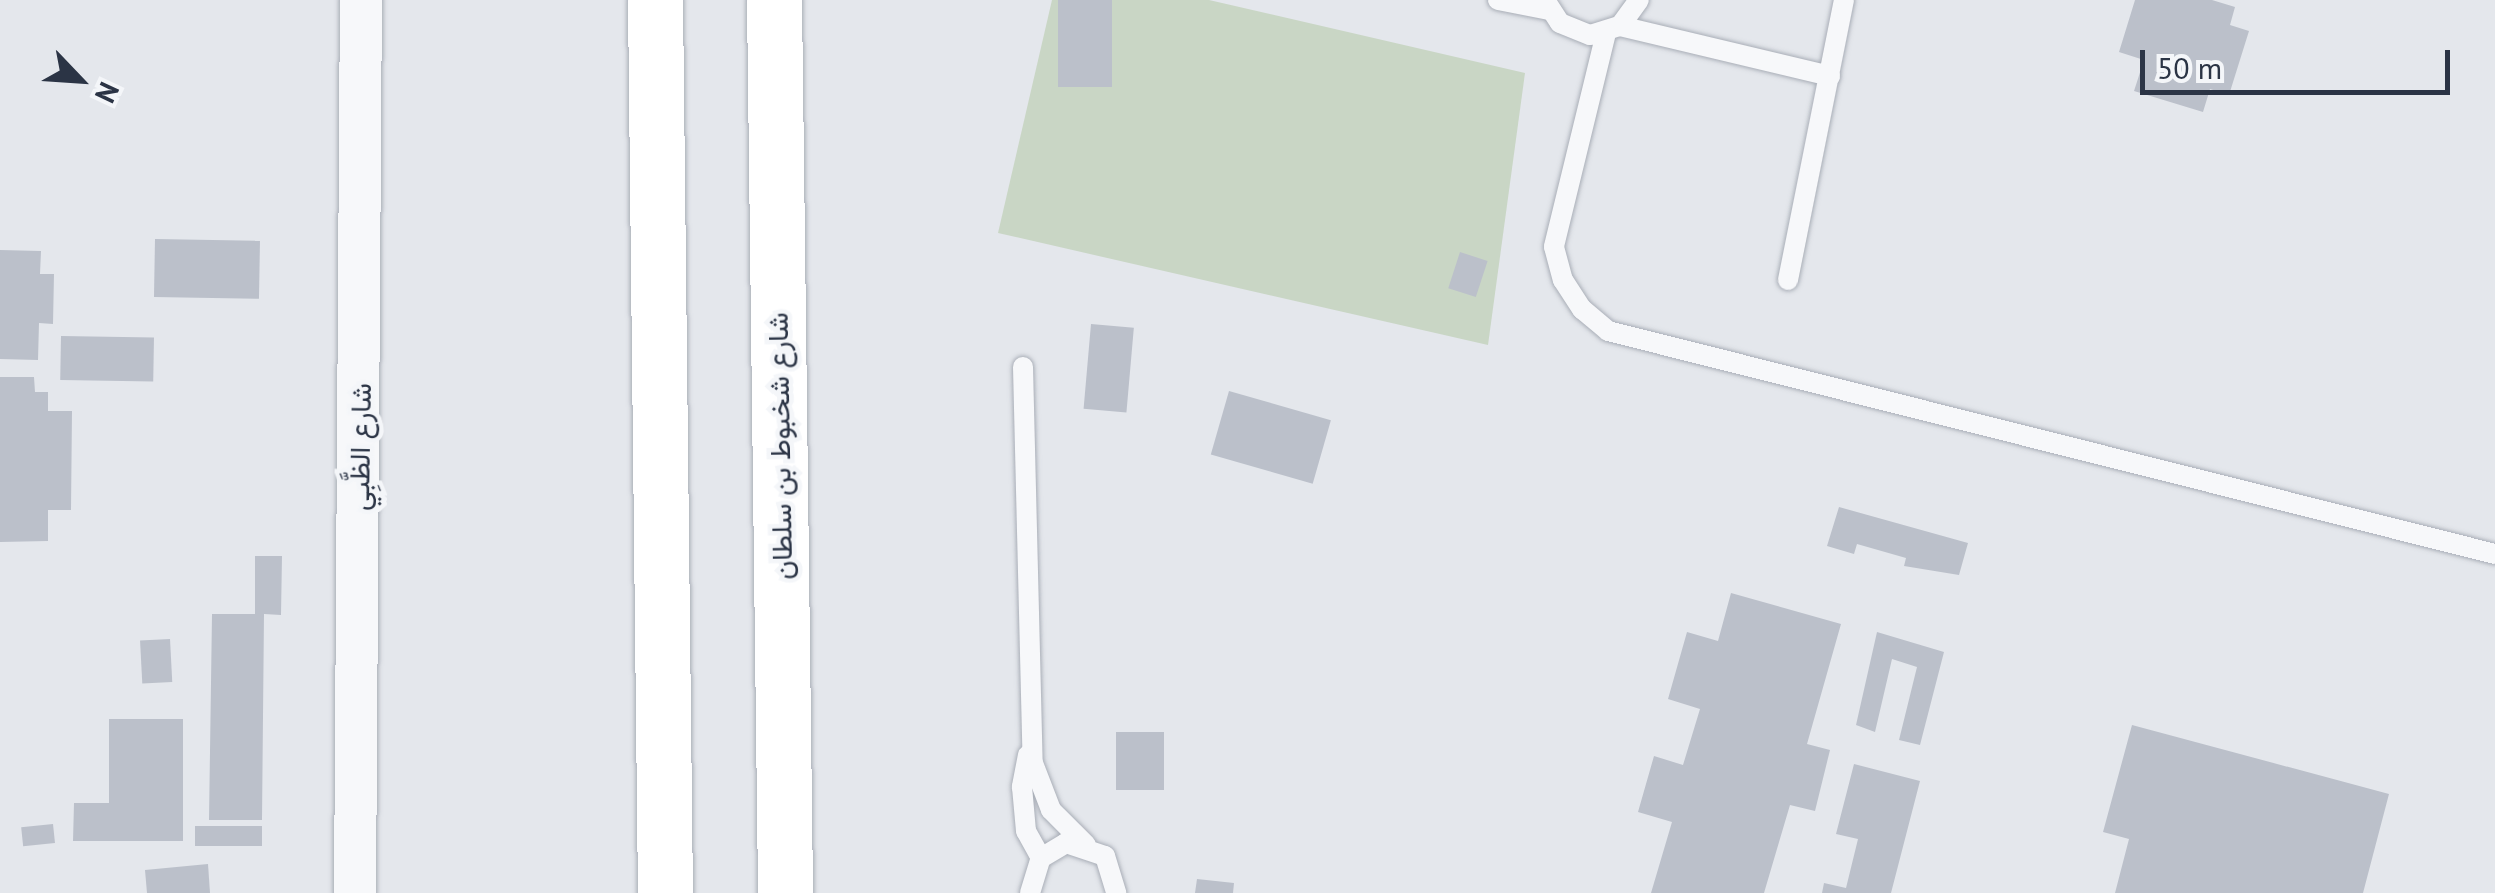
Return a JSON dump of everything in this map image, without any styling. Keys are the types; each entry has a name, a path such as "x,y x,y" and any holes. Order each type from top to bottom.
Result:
{"main road":[{"path":"655,0 665,893"},
{"name":"شارع شخبوط بن سلطان","path":"779,5 792,884"}],"street":[{"name":"شارع الظَّبِي","path":"355,893 361,0"}],"lane":[{"path":"1498,0 1548,5 1574,31 1613,29 1830,76"},
{"path":"1639,0 1613,29 1554,246 1563,280 1582,309 1608,331 2495,554"},
{"path":"1788,280 1844,0"},
{"path":"1023,367 1032,738 1040,788 1067,830 1112,867 1116,893"},
{"path":"1032,738 1022,787 1026,830 1041,858"},
{"path":"1026,890 1041,858 1066,843 1086,845"}],"green space":[{"path":"1052,0 1209,0 1525,73 1488,345 998,233"}],"building":[{"path":"1058,0 1112,0 1112,87 1058,87"},
{"path":"2135,0 2212,0 2235,7 2230,25 2249,31 2229,95 2210,89 2203,112 2134,91 2144,60 2119,52"},
{"path":"155,239 260,241 259,299 154,297"},
{"path":"0,250 41,251 40,274 54,274 53,324 39,323 38,360 0,359"},
{"path":"1460,252 1488,261 1476,297 1448,288"},
{"path":"1091,324 1134,328 1126,412 1084,409"},
{"path":"61,336 154,338 153,382 60,380"},
{"path":"0,377 34,377 35,392 48,392 48,411 72,411 71,510 48,510 48,541 0,542"},
{"path":"1229,391 1331,420 1313,484 1211,454"},
{"path":"1839,507 1968,543 1959,575 1904,566 1906,558 1857,544 1854,554 1827,546"},
{"path":"255,556 282,556 281,615 264,614 262,820 209,820 212,614 255,614"},
{"path":"1731,593 1841,624 1807,744 1830,750 1815,811 1790,805 1764,893 1651,893 1672,822 1638,812 1654,756 1683,765 1700,709 1668,699 1687,632 1718,641"},
{"path":"1877,632 1944,652 1920,745 1899,740 1917,667 1892,659 1875,732 1856,725"},
{"path":"170,639 172,682 142,684 140,641"},
{"path":"109,719 183,719 183,841 73,841 74,803 109,803"},
{"path":"2132,725 2389,794 2363,893 2115,893 2129,839 2103,832"},
{"path":"1116,732 1164,732 1164,790 1116,790"},
{"path":"1854,764 1920,781 1891,893 1822,893 1824,883 1846,888 1858,839 1836,834"},
{"path":"53,824 55,843 23,846 21,827"},
{"path":"195,826 262,826 262,846 195,846"},
{"path":"208,864 210,893 147,893 145,870"},
{"path":"1197,879 1234,883 1233,893 1195,893"}]}
